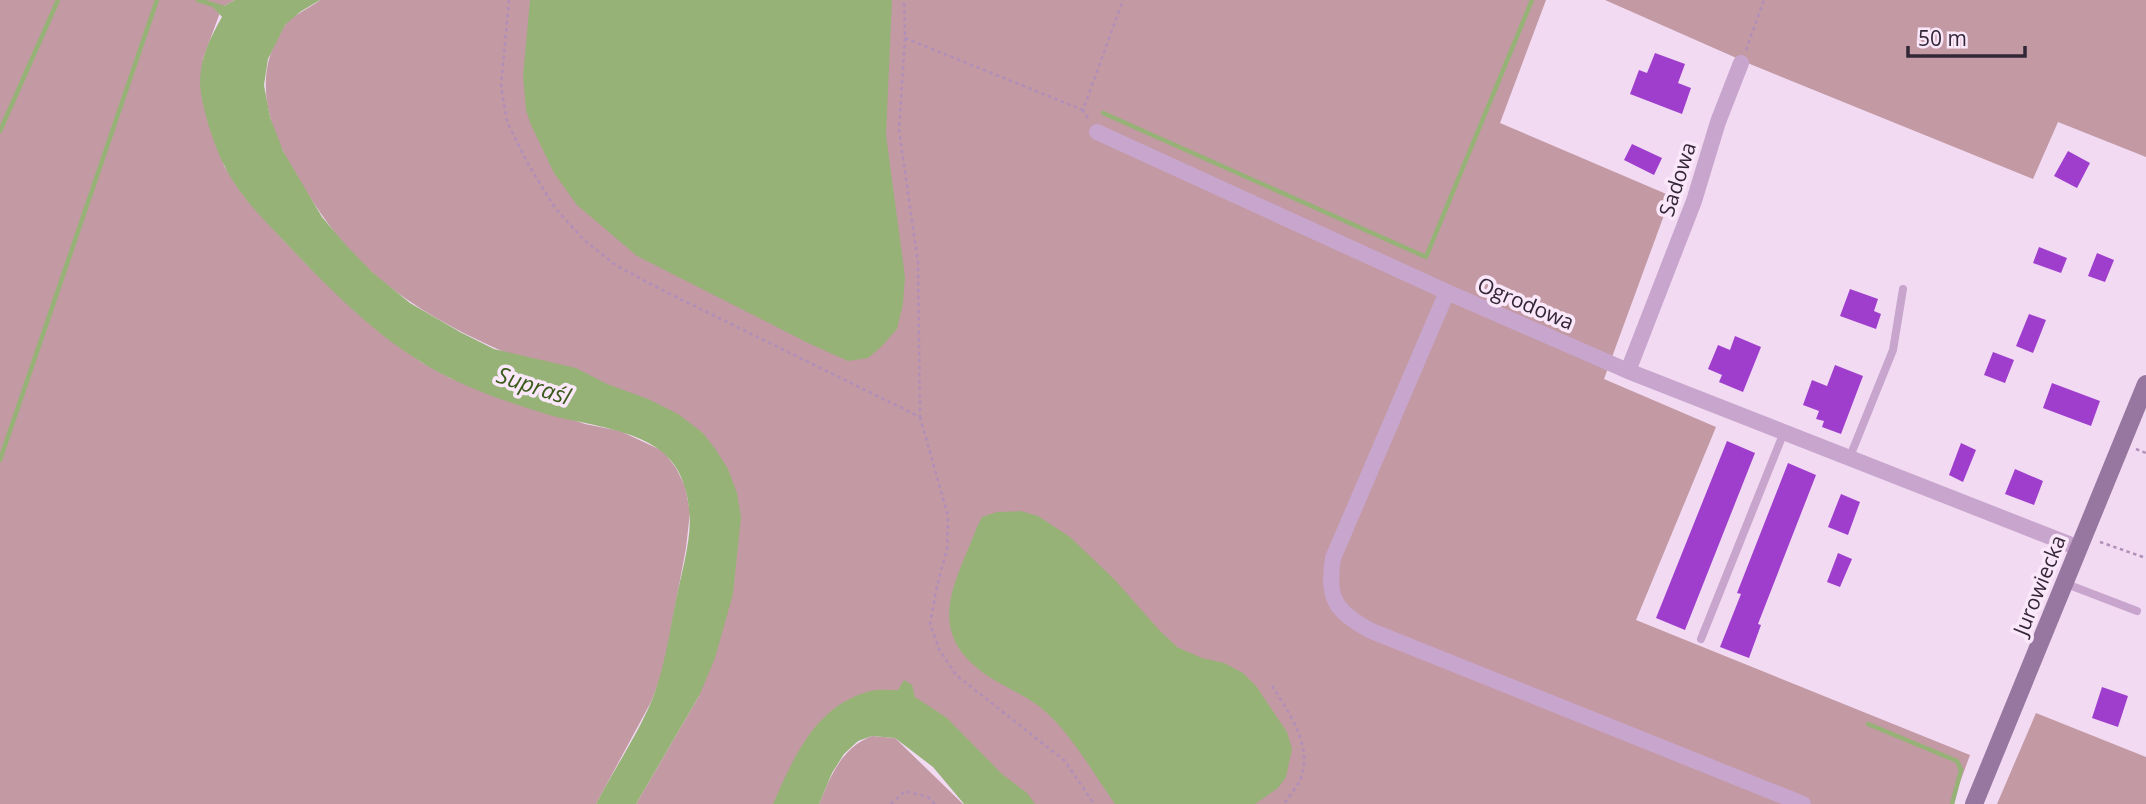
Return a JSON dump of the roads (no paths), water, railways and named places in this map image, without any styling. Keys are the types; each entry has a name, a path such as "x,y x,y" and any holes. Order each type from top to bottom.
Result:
{"street":[{"name":"Sadowa","path":"1628,371 1694,201 1718,122 1741,63"},
{"name":"Ogrodowa","path":"1097,132 1447,292 1628,371 1849,459 2081,542"},
{"path":"1447,292 1333,558 1329,583 1336,604 1351,620 1369,630 1803,804"},
{"name":"Jurowiecka","path":"1974,804 2146,384"}],"lane":[{"path":"1849,459 1893,350 1903,289"},
{"path":"1702,639 1784,432"},
{"path":"2064,583 2137,611"}],"water":[{"name":"Supraśl","path":"235,0 320,0 285,25 268,59 264,85 270,117 283,151 322,217 372,272 410,303 494,349 576,368 678,414 703,433 728,469 737,493 741,517 733,594 715,658 699,696 636,804 596,804 646,713 663,663 686,555 690,520 688,499 677,469 653,445 636,437 509,402 461,383 427,365 382,335 361,317 268,224 244,196 224,165 209,125 201,92 200,74 204,57 222,17 210,4 222,7"},
{"path":"530,0 892,0 886,135 905,277 903,304 897,329 882,346 868,358 848,361 808,343 637,256 577,205 554,173 526,110 523,76"},
{"path":"1021,511 1038,516 1070,537 1115,580 1177,647 1202,658 1224,663 1243,673 1256,686 1287,732 1292,749 1286,777 1278,788 1255,804 1115,804 1071,740 1051,717 1033,702 988,676 964,655 954,638 949,621 950,603 961,566 982,517 997,512"},
{"path":"904,680 912,685 915,697 947,718 1002,774 1027,793 1035,804 964,804 933,767 895,738 872,736 858,741 844,754 832,773 819,804 773,804 798,752 821,721 851,698 873,690 898,690"}],"waterway":[{"path":"0,131 58,0"},
{"path":"0,460 157,0"},
{"path":"198,0 227,9"},
{"path":"1103,113 1426,257 1532,0"},
{"path":"1868,724 1957,761 1961,770 1952,804"}]}
